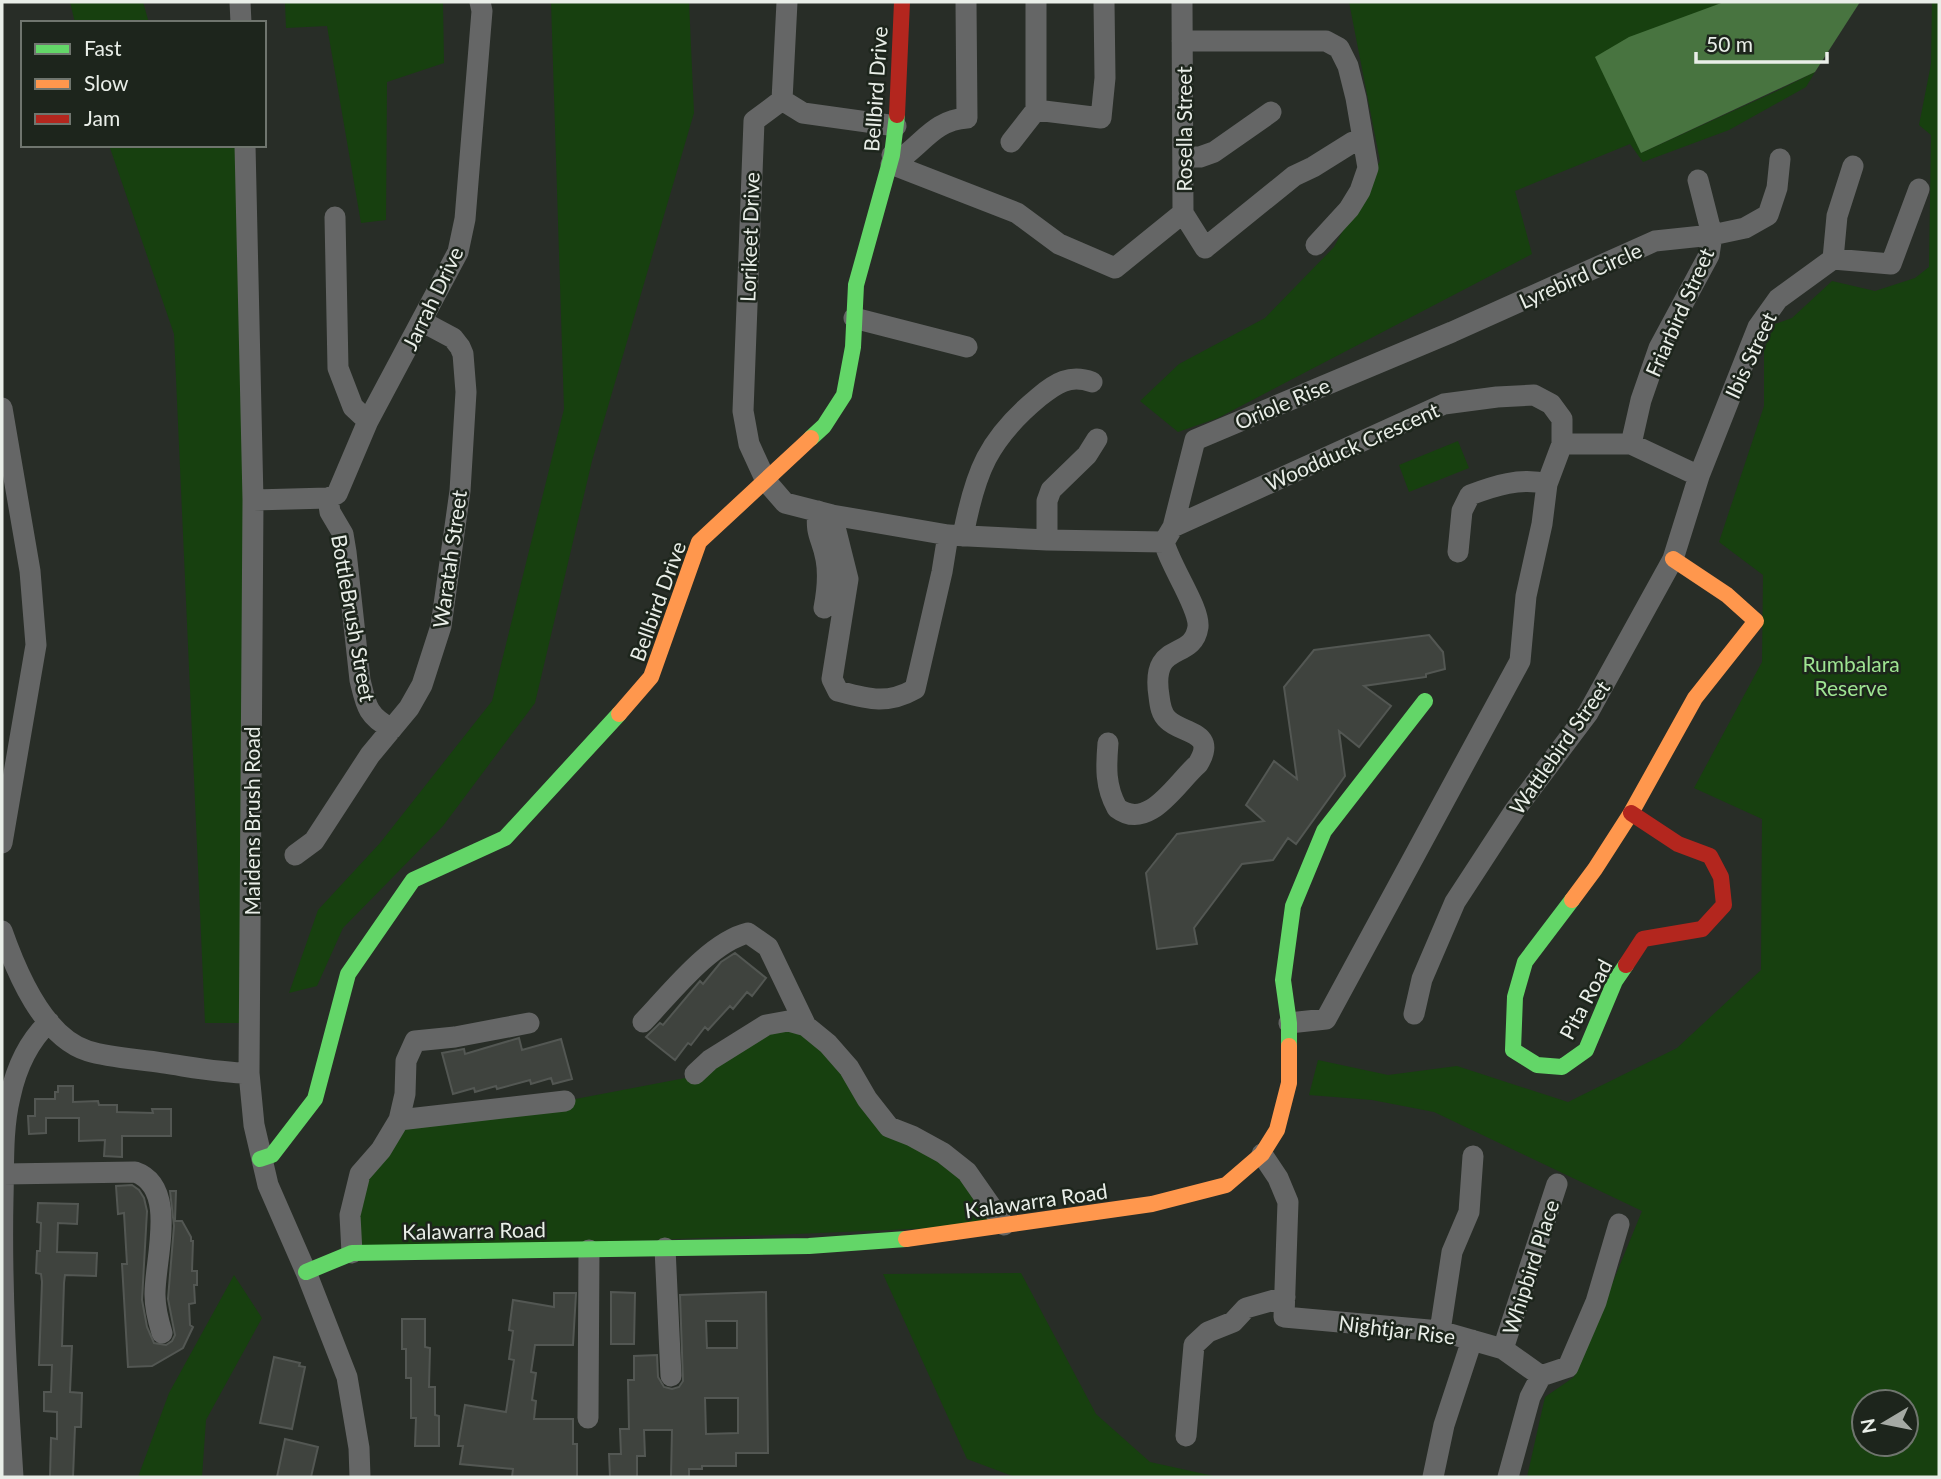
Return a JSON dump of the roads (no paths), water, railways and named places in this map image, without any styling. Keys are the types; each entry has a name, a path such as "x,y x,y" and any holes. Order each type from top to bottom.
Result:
{"street":[{"path":"240,2 242,21"},
{"name":"Jarrah Drive","path":"328,498 337,494 368,421 458,252 465,219 482,11 480,2"},
{"path":"787,2 782,100 803,113 896,126"},
{"name":"Bellbird Drive","path":"260,1158 272,1155 315,1099 348,974 413,880 505,838 586,752 651,677 699,542 824,426 844,395 853,347 856,285 891,159 896,126 902,2"},
{"path":"891,159 904,156 933,130 951,119 967,118 966,2"},
{"path":"1011,142 1036,110 1036,2"},
{"path":"1036,110 1101,118 1105,78 1104,2"},
{"name":"Rosella Street","path":"891,159 1017,212 1059,244 1115,268 1184,213 1182,2"},
{"path":"1182,41 1332,42 1339,48 1348,66 1368,169 1360,191 1349,209 1316,245"},
{"name":"Lorikeet Drive","path":"766,481 749,444 743,411 748,247 754,121 782,100"},
{"path":"1183,157 1200,157 1214,152 1271,112"},
{"path":"1184,213 1205,248 1294,176 1363,139"},
{"name":"Maidens Brush Road","path":"245,147 253,499 248,1073 260,1158 278,1211 306,1272 346,1377 356,1424 360,1477"},
{"name":"Lyrebird Circle","path":"1452,332 1655,242 1745,228 1768,215 1776,188 1780,159"},
{"path":"1853,166 1837,216 1833,258 1891,264 1919,189"},
{"name":"Friarbird Street","path":"1631,444 1641,400 1659,348 1709,255 1712,235 1698,180"},
{"path":"335,217 338,368 353,407 368,421"},
{"name":"Ibis Street","path":"1699,476 1758,327 1777,299 1833,258"},
{"path":"854,318 967,347"},
{"name":"Waratah Street","path":"296,855 314,841 370,755 409,708 422,685 441,626 460,491 466,392 463,354 453,338 423,322"},
{"name":"Oriole Rise","path":"1168,535 1195,440 1452,332"},
{"path":"825,513 848,579 832,679 838,691 863,697 885,701 905,695 915,689 942,572 982,466 1008,424 1054,384 1079,378 1092,382"},
{"name":"Woodduck Crescent","path":"766,481 785,503 825,513 956,535 1047,540 1168,535 1444,404 1534,395 1551,404 1562,419 1562,444"},
{"path":"2,408 30,571 36,645 2,843"},
{"path":"1047,540 1046,502 1051,490 1087,455 1097,439"},
{"path":"1289,1023 1326,1019 1520,661 1526,596 1542,524 1547,484 1562,444 1631,444 1699,476"},
{"name":"Wattlebird Street","path":"1413,1014 1422,979 1455,902 1515,810 1588,713 1673,559 1699,476"},
{"path":"1458,552 1462,511 1470,495 1496,485 1517,482 1547,484"},
{"path":"253,499 328,498"},
{"name":"BottleBrush Street","path":"328,498 330,512 343,534 364,699 372,716 392,729"},
{"path":"824,608 828,590 826,559 816,528 825,513"},
{"path":"1108,743 1108,788 1117,808 1133,815 1151,811 1198,764 1202,756 1199,737 1175,726 1168,720 1160,704 1156,676 1159,667 1164,660 1190,642 1198,625 1196,612 1170,562 1168,535"},
{"name":"Pita Road","path":"1631,813 1678,844 1710,856 1721,877 1724,905 1702,929 1643,939 1615,981 1586,1050 1562,1067 1537,1065 1513,1050 1515,997 1525,962 1595,869 1631,813 1695,698 1756,621 1714,584 1673,559"},
{"name":"Kalawarra Road","path":"306,1272 352,1254 809,1246 895,1241 1152,1204 1226,1185 1262,1154 1277,1130 1289,1083 1289,1023 1283,980 1293,906 1324,831 1425,701"},
{"path":"2,931 36,1006 68,1040 88,1051 248,1073"},
{"path":"643,1021 717,946 748,933 768,947 806,1026"},
{"path":"695,1074 710,1060 766,1025 788,1021 806,1026 828,1044 849,1068 867,1099 889,1127 943,1153 967,1172 1004,1225"},
{"path":"13,1477 2,1288 6,1122 15,1078 32,1040 49,1022"},
{"path":"352,1254 350,1214 360,1174 381,1150 399,1120 405,1094 406,1061 415,1041 455,1037 529,1023"},
{"path":"399,1120 565,1101"},
{"path":"1186,1436 1194,1345 1208,1332 1233,1322 1246,1308 1285,1307 1287,1202 1278,1178 1262,1154"},
{"path":"1440,1331 1452,1252 1468,1212 1473,1156"},
{"path":"4,1174 135,1172 150,1181 157,1196 161,1221 161,1254 154,1293 156,1317 162,1333"},
{"name":"Whipbird Place","path":"1503,1349 1557,1185"},
{"path":"1508,1477 1530,1396 1541,1376 1568,1367 1596,1302 1619,1224"},
{"path":"665,1248 671,1376"},
{"path":"588,1418 589,1250"},
{"name":"Nightjar Rise","path":"1285,1307 1440,1331 1503,1349 1541,1376"},
{"path":"1433,1477 1444,1426 1472,1340"}],"park label":[{"name":"Rumbalara Reserve","path":"1851,675"}]}
